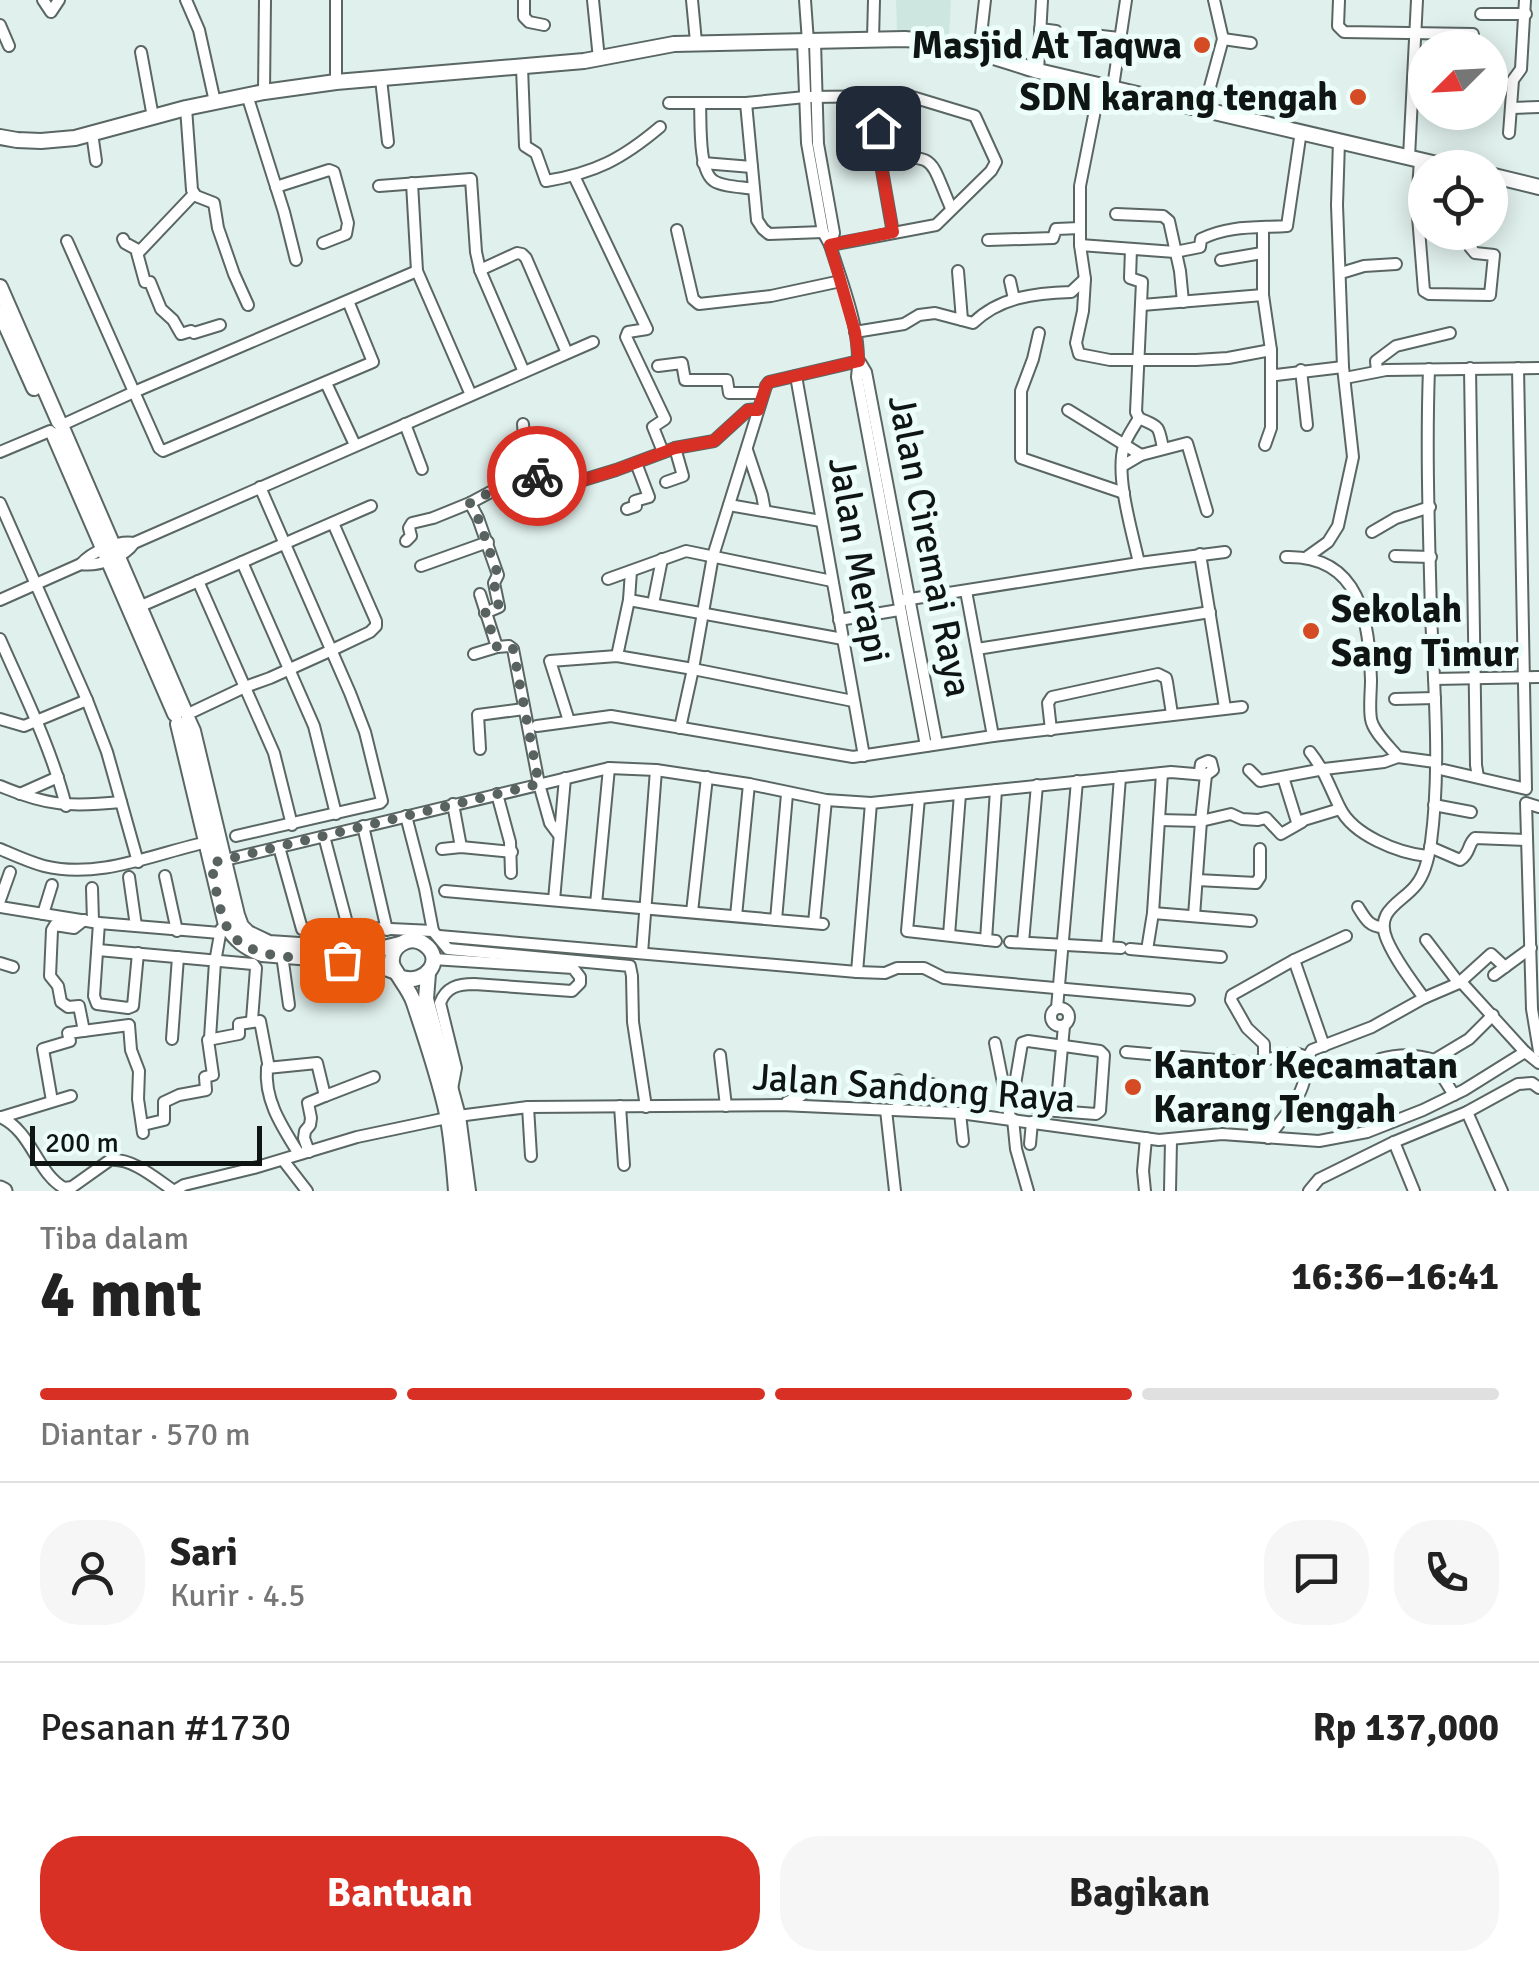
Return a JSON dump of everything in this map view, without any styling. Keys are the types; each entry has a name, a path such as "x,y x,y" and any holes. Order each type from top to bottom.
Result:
{"main road":[{"path":"0,137 40,141 75,138 186,108 336,82 598,59 696,42 873,39 929,40 1038,71 1408,158"},
{"path":"1508,179 1539,186"},
{"path":"0,287 56,428"},
{"path":"0,312 56,428 183,716"},
{"path":"111,553 141,606 183,716 217,862 241,926 269,942 376,950 416,940 430,950 426,999 452,1090 456,1191"},
{"path":"217,862 223,929 248,948 262,954 372,962 411,980 420,979 430,966"},
{"path":"400,944 392,962 412,996 453,1117 468,1191"}],"street":[{"path":"43,0 50,12 59,0"},
{"path":"186,0 198,30 216,102"},
{"path":"264,92 265,0"},
{"path":"336,0 336,82"},
{"path":"524,0 524,17 544,25"},
{"path":"593,0 598,59"},
{"path":"692,0 696,42"},
{"name":"Jalan Ciremai Raya","path":"805,0 823,232 841,281 859,361 866,372 902,604 932,745"},
{"path":"873,39 874,0"},
{"path":"979,52 986,0"},
{"path":"1038,71 1042,0"},
{"path":"1126,0 1120,38 1080,186 1080,246 1085,279 1076,343 1079,354 1110,360 1211,360 1271,350"},
{"path":"1204,109 1223,39 1214,0"},
{"path":"1339,0 1338,26 1344,32 1408,33"},
{"path":"1416,30 1417,0"},
{"path":"1509,132 1513,80 1521,69 1525,0"},
{"path":"1481,14 1526,14"},
{"path":"0,25 9,46"},
{"path":"1040,29 1056,30"},
{"path":"1084,34 1120,38"},
{"path":"1223,39 1250,42"},
{"path":"141,52 153,117"},
{"path":"522,67 525,146 536,153 546,181 574,176 632,150 660,127"},
{"path":"381,78 388,142"},
{"path":"247,95 296,260"},
{"path":"669,104 909,96 975,116 996,162 934,225 830,245"},
{"path":"876,98 880,159 893,232"},
{"path":"700,103 703,163 715,182 754,188"},
{"path":"746,103 757,220 769,234 823,232"},
{"path":"1512,108 1539,107"},
{"path":"138,252 194,194 186,108"},
{"path":"1080,246 1176,252 1200,247 1202,239 1216,232 1245,226 1286,226 1301,132"},
{"path":"92,133 96,162"},
{"path":"1307,557 1328,542 1338,526 1354,457 1344,372 1337,206 1339,141"},
{"path":"880,159 924,158 931,164 951,208"},
{"name":"Jalan Ciremai Raya","path":"815,160 834,232 830,245"},
{"path":"703,163 752,167"},
{"path":"276,187 329,170 334,172 348,223 346,234 323,242"},
{"path":"574,176 648,328 628,332 626,337 665,419 653,427 683,476 666,482"},
{"path":"378,186 471,179 480,270 524,372"},
{"path":"412,183 417,271 471,395"},
{"path":"194,194 214,203 218,228 248,306"},
{"path":"1116,214 1163,216 1169,221 1183,302"},
{"path":"988,240 1053,238 1056,229 1080,228"},
{"path":"1263,228 1263,295 1271,350 1272,428 1265,445"},
{"path":"676,230 693,299 699,304 771,296 841,281"},
{"path":"123,238 138,252 146,282 150,282 160,309 174,320 181,334 200,333 220,325"},
{"path":"67,241 159,448 164,450 373,362 348,302"},
{"path":"1131,249 1130,278 1142,282 1142,305 1136,360 1138,418 1124,444 1124,493 1139,563"},
{"path":"1421,250 1424,291 1490,295 1494,255 1472,250"},
{"path":"1221,260 1262,253"},
{"path":"480,270 522,254 568,353"},
{"path":"1341,274 1364,266 1396,264"},
{"path":"0,452 417,271"},
{"path":"958,271 962,320"},
{"path":"855,332 904,324 919,315 935,314 973,323 986,310 1014,299 1037,292 1070,292 1085,279"},
{"path":"1010,281 1014,299"},
{"path":"1142,305 1263,295"},
{"path":"1039,333 1021,391 1021,458 1124,493"},
{"path":"1377,371 1376,361 1396,346 1450,333"},
{"path":"0,600 81,564 92,566 124,541 134,542 593,342"},
{"path":"680,728 713,556 763,393 769,382 859,361"},
{"path":"658,366 682,362 684,380 727,380 729,393 763,393"},
{"path":"1470,368 1478,777"},
{"path":"1249,770 1260,781 1384,762 1398,756 1526,790 1518,368"},
{"path":"1271,373 1539,368"},
{"path":"1424,998 1386,940 1383,927 1387,913 1415,887 1424,870 1440,766 1431,612 1429,369"},
{"path":"1301,370 1307,425"},
{"name":"Jalan Merapi","path":"796,376 864,756"},
{"path":"326,383 356,446"},
{"path":"406,541 411,536 412,523 470,503 500,487 551,472 557,488 669,450 714,441 748,410 758,410"},
{"path":"1068,410 1141,455"},
{"path":"1138,418 1155,424 1162,448"},
{"path":"405,424 422,468"},
{"path":"523,424 527,479"},
{"path":"1124,464 1141,455 1187,443 1208,510"},
{"path":"747,450 764,511"},
{"path":"628,509 636,506 635,501 649,497 636,463"},
{"path":"236,836 382,801 365,732 260,487"},
{"path":"0,503 107,752 138,862"},
{"path":"470,503 498,575 494,583 499,608 485,613"},
{"path":"729,505 821,521"},
{"path":"141,606 372,506"},
{"path":"1372,532 1396,518 1430,508"},
{"path":"183,716 332,650 376,626 333,523"},
{"path":"421,566 488,542"},
{"path":"608,580 686,551 832,581"},
{"path":"839,620 966,591 1225,552"},
{"path":"1200,554 1225,708"},
{"path":"1394,556 1431,557"},
{"path":"1286,557 1307,557 1331,566 1356,592 1370,645 1371,723 1398,756"},
{"path":"653,604 662,560"},
{"path":"242,562 314,726 336,814"},
{"path":"616,656 629,600 631,571"},
{"path":"198,582 274,753 292,825"},
{"path":"966,591 993,736"},
{"path":"480,594 497,647"},
{"path":"629,600 843,639"},
{"path":"976,649 1210,612"},
{"path":"1395,613 1431,612"},
{"path":"0,639 6,663 38,722 66,806"},
{"path":"474,654 497,647 513,649 539,784 550,823 559,835"},
{"path":"569,721 550,661 616,656 854,701"},
{"path":"1051,730 1048,702 1052,697 1158,674 1166,678 1172,714"},
{"path":"1434,679 1539,676"},
{"path":"1395,699 1435,698"},
{"path":"0,719 24,726 87,700"},
{"path":"537,726 611,716 852,757 1242,707"},
{"path":"480,749 478,714 524,708"},
{"path":"1525,733 1539,732"},
{"path":"1310,752 1324,770 1348,820 1406,854 1429,852 1460,860 1476,838 1527,840"},
{"path":"596,904 609,768"},
{"path":"217,862 609,768 656,770 749,784 786,794 872,803 1167,773 1175,769 1203,771 1194,916"},
{"path":"642,953 656,770"},
{"path":"1526,770 1539,774"},
{"path":"1147,950 1167,773"},
{"path":"20,794 58,777"},
{"path":"692,912 707,777"},
{"path":"1107,947 1120,777"},
{"path":"1284,777 1296,819 1302,822"},
{"path":"554,900 565,778"},
{"path":"1056,1111 1064,1026 1058,1026 1050,1015 1057,1008 1077,781"},
{"path":"736,916 749,784"},
{"path":"1024,942 1037,785"},
{"path":"0,786 66,806 121,802"},
{"path":"919,798 901,931 991,941 996,790"},
{"path":"497,794 512,852 511,873"},
{"path":"776,920 786,794"},
{"path":"949,935 960,794"},
{"path":"446,890 818,923 826,800"},
{"path":"857,972 872,803"},
{"path":"1539,807 1526,803 1539,1051"},
{"path":"453,804 462,846"},
{"path":"1434,805 1471,812"},
{"path":"1159,820 1200,821 1231,814 1242,819 1266,818 1280,834 1340,808"},
{"path":"406,816 436,933 448,948 628,965 632,971 633,1022 646,1106"},
{"path":"364,826 387,930"},
{"path":"324,836 348,926"},
{"path":"0,849 56,868 96,868 138,862 212,841"},
{"path":"442,849 462,846 512,852"},
{"path":"278,847 302,929 348,926 857,972 924,968 944,978 1189,1000"},
{"path":"1197,880 1256,883 1260,877 1260,849"},
{"path":"10,872 0,903 44,914 176,931 223,929 216,962 210,1038"},
{"path":"165,876 176,931"},
{"path":"129,878 136,926"},
{"path":"44,914 52,885"},
{"path":"92,888 92,921 98,950 95,1002 128,1008 134,1004 138,952"},
{"path":"1358,906 1367,922 1383,927"},
{"path":"1152,914 1252,921"},
{"path":"84,1031 79,1006 68,1007 61,1002 58,986 50,976 52,930 55,925 74,928 92,921"},
{"path":"1264,1061 1264,1044 1247,1028 1231,998 1234,993 1346,936"},
{"path":"1426,940 1458,982 1539,1063"},
{"path":"1010,942 1222,958"},
{"path":"98,950 256,966 252,1020"},
{"path":"1494,975 1534,951"},
{"path":"1268,1138 1297,1098 1304,1082 1306,1057 1312,1050 1372,1027 1458,982 1491,954 1505,968"},
{"path":"282,955 289,1005"},
{"path":"172,1039 178,956"},
{"path":"1294,960 1324,1046"},
{"path":"430,966 475,962 573,968 580,977 572,991 462,984 443,994 440,1003 456,1068 452,1090"},
{"path":"474,984 475,962"},
{"path":"0,963 13,967"},
{"path":"512,986 513,964"},
{"path":"1380,1059 1417,1054 1434,1060 1469,1039 1492,1016"},
{"path":"52,1101 44,1048 70,1041 68,1033 129,1025 139,1072 138,1098 144,1129 164,1120 164,1102 206,1090 205,1077 213,1075 208,1040 239,1034 239,1024 260,1021 269,1068 266,1080 274,1112 304,1153"},
{"path":"995,1043 1028,1191"},
{"path":"1022,1043 1062,1044 1104,1055 1100,1111 1056,1111 1016,1103 1012,1096 1022,1043"},
{"path":"1126,1052 1250,1063 1294,1053 1306,1057"},
{"name":"Jalan Sandong Raya","path":"174,1191 357,1137 453,1117 528,1107 782,1105 960,1113 1171,1140 1222,1134 1319,1141 1395,1122 1454,1095 1524,1052"},
{"path":"720,1055 726,1106"},
{"path":"269,1068 317,1063 325,1096"},
{"path":"1439,1071 1454,1095"},
{"path":"304,1153 304,1131 312,1118 308,1102 374,1077"},
{"path":"782,1105 801,1096 804,1077"},
{"path":"895,1191 892,1110 898,1080"},
{"path":"1309,1191 1319,1179 1468,1112 1518,1084 1532,1083 1539,1088"},
{"path":"932,1084 937,1112"},
{"path":"1,1117 71,1096"},
{"path":"620,1106 624,1165"},
{"path":"528,1107 531,1156"},
{"path":"1468,1112 1502,1191"},
{"path":"960,1113 963,1141"},
{"path":"1,1117 21,1131 53,1180 64,1188 118,1159 174,1191"},
{"path":"1030,1144 1032,1122"},
{"path":"1145,1191 1146,1138"},
{"path":"1170,1191 1171,1140"},
{"path":"1394,1142 1414,1191"},
{"path":"283,1160 306,1191"}],"shaded area":[{"path":"896,0 951,0 949,37 897,31"}],"way so far":[{"path":"342,960 262,954 248,948 226,926 211,863 539,784 513,649 497,647 485,613 499,608 494,583 498,575 470,503 500,487 537,476"}],"place":[{"name":"Masjid At Taqwa","path":"1202,45"},
{"name":"SDN karang tengah","path":"1358,97"},
{"name":"Sekolah Sang Timur","path":"1311,631"},
{"name":"Kantor Kecamatan Karang Tengah","path":"1133,1087"}],"route":[{"path":"537,476 551,472 557,488 675,448 714,441 748,410 758,410 769,382 859,361 855,332 830,245 893,232 878,128"}]}
